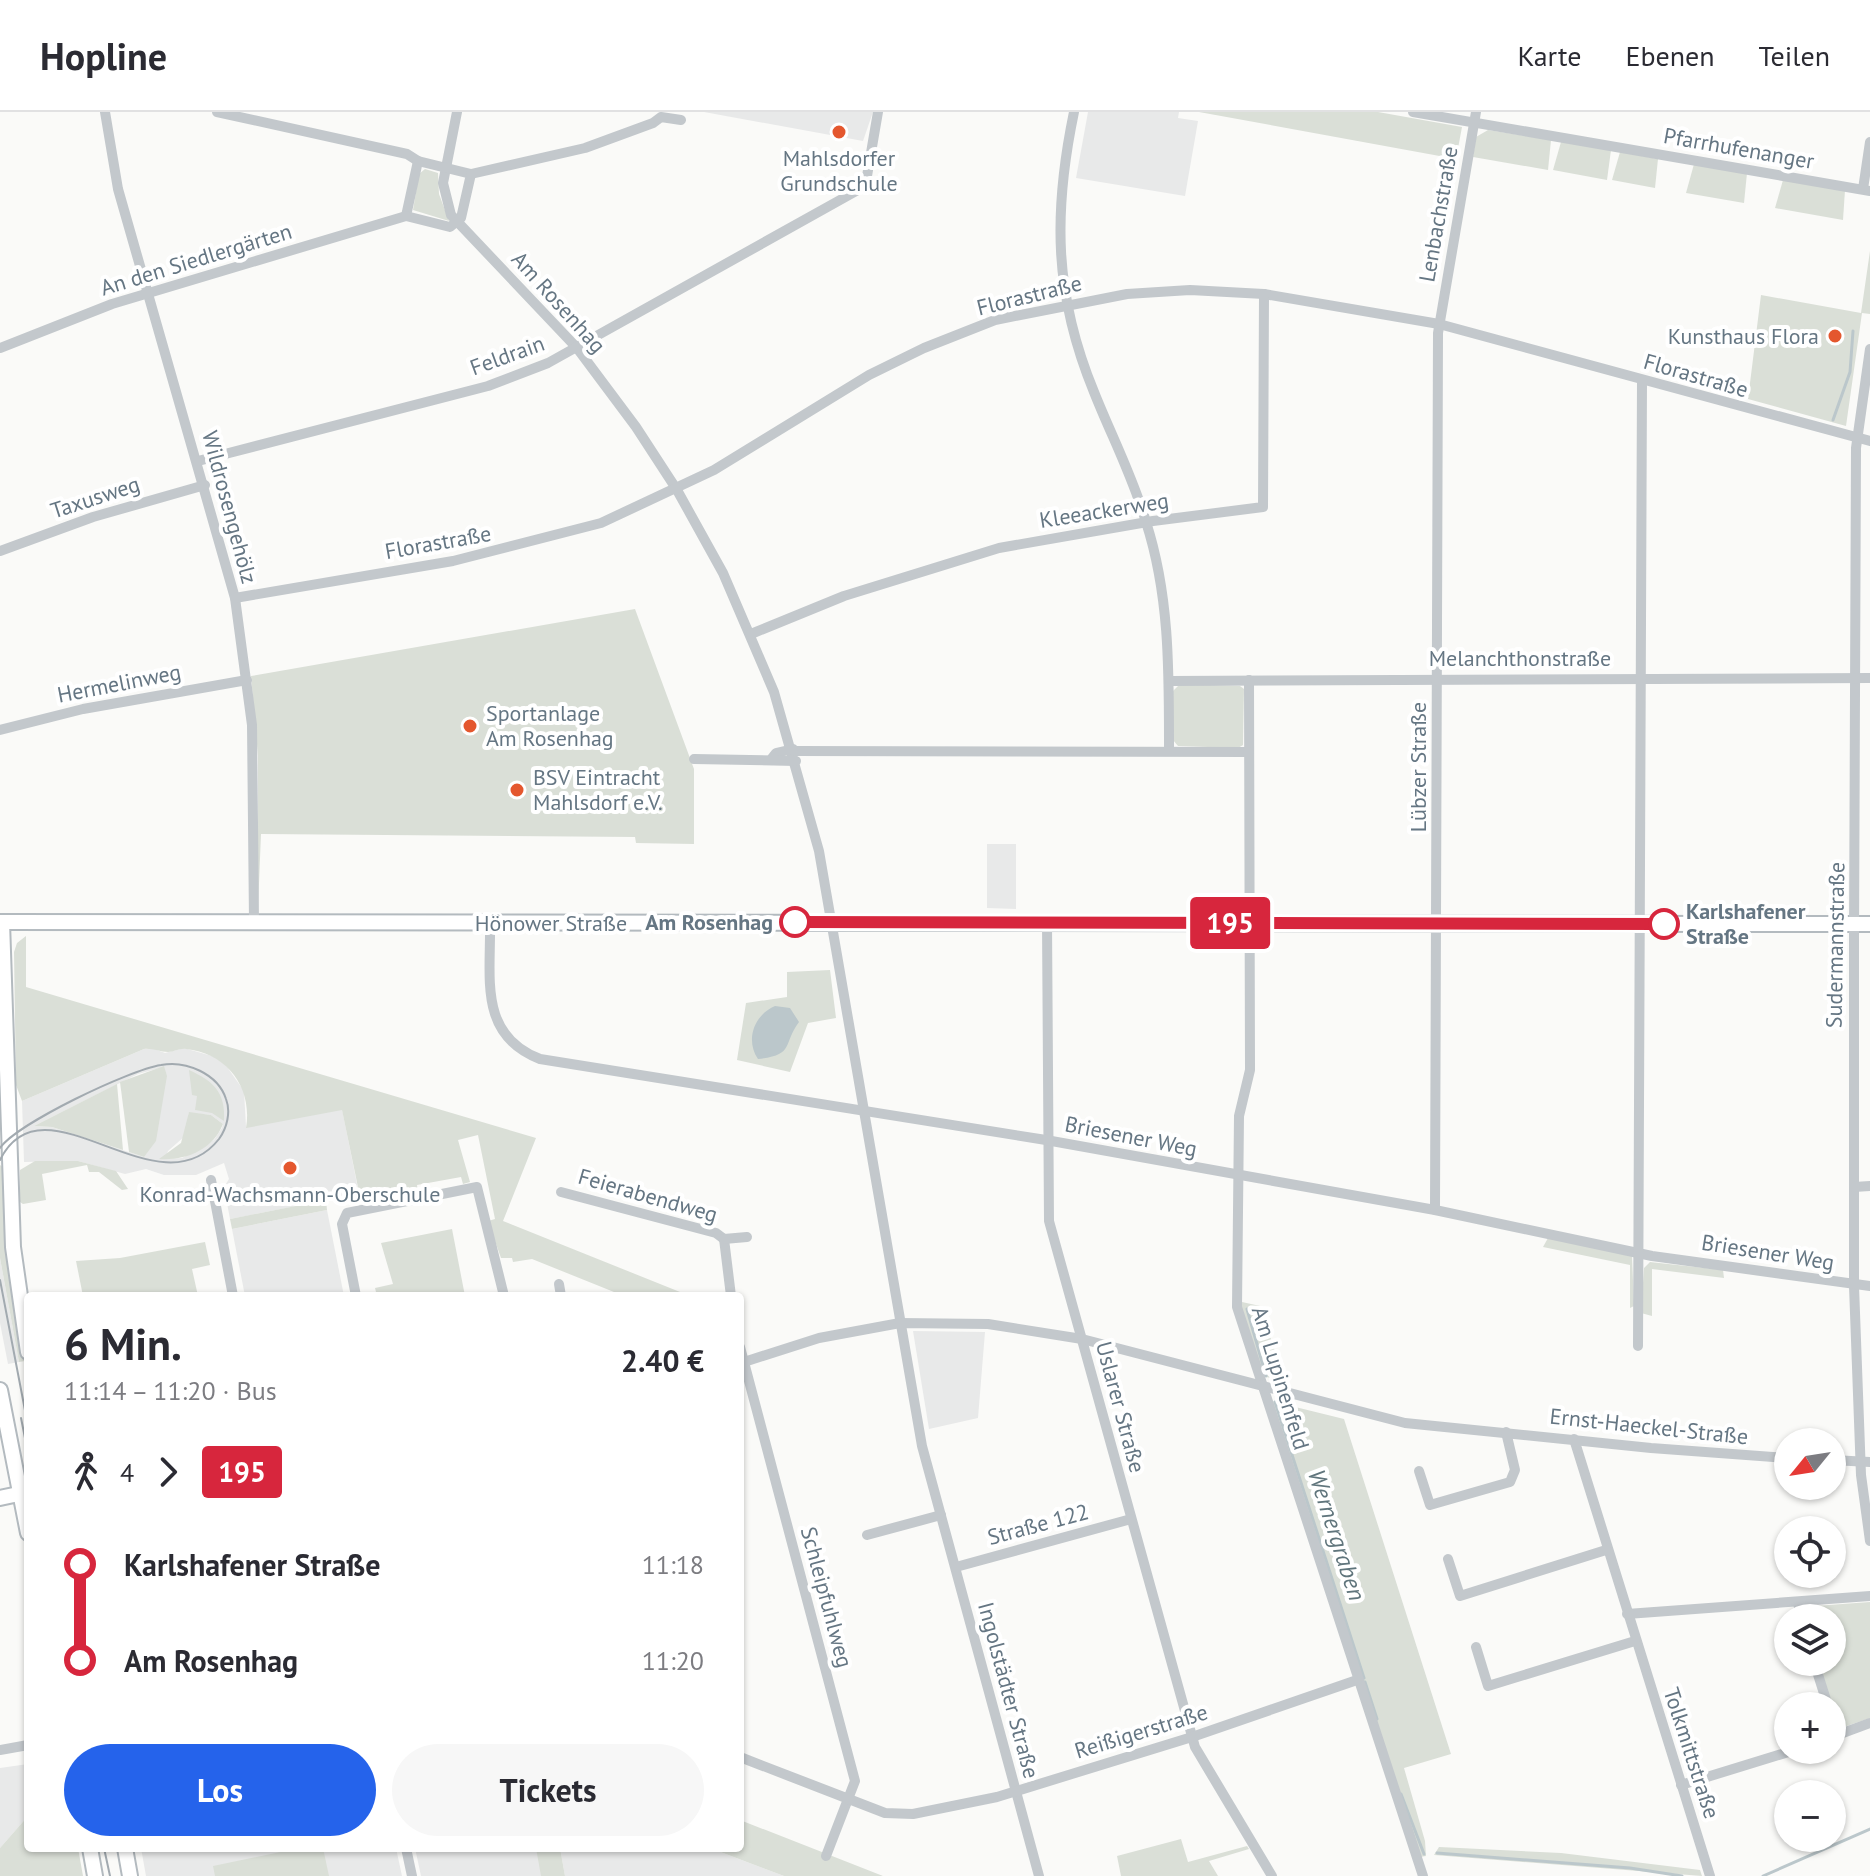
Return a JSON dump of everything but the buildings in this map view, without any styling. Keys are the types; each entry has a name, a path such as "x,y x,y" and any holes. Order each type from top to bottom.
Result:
{"main road":[{"name":"Hönower Straße","path":"1,922 1863,924"},
{"path":"1,922 4,1109 13,1247 24,1324"},
{"path":"0,1390 24,1493 0,1498"},
{"path":"91,1852 95,1876"},
{"path":"126,1852 130,1876"}],"street":[{"name":"Wildrosengehölz","path":"105,112 118,189 235,598 247,680 254,766 254,922"},
{"path":"217,112 407,154 418,161 471,174 585,148 653,123 661,117 681,120"},
{"path":"456,222 443,194 445,167 457,112"},
{"name":"Feldrain","path":"198,461 488,386 577,348 858,190 867,176 878,112"},
{"path":"1074,112 1061,174 1058,220 1066,304 1093,389 1147,522 1162,588 1170,681 1169,751"},
{"name":"Pfarrhufenanger","path":"1413,112 1476,117 1867,190"},
{"name":"Lenbachstraße","path":"1439,324 1476,117"},
{"path":"1867,190 1870,142"},
{"path":"418,161 406,216 450,227 461,218 471,174"},
{"name":"An den Siedlergärten","path":"0,348 54,325 148,293 406,216"},
{"name":"Am Rosenhag","path":"456,222 577,348 677,490 723,573 751,634 794,754 819,851 900,1323"},
{"name":"Florastraße","path":"235,598 511,549 601,523 677,490 896,361 995,320 1066,304 1190,290 1264,294 1439,324 1870,441"},
{"name":"Kleeackerweg","path":"751,634 844,596 999,548 1147,522 1263,507 1264,294"},
{"name":"Lübzer Straße","path":"1435,1210 1439,924 1439,324"},
{"name":"Sudermannstraße","path":"1870,349 1857,439 1855,678 1863,924 1854,1187 1854,1286 1870,1541"},
{"path":"1638,1346 1642,380"},
{"name":"Taxusweg","path":"0,551 93,517 205,485"},
{"name":"Melanchthonstraße","path":"1170,681 1870,678"},
{"name":"Hermelinweg","path":"0,730 83,709 247,680"},
{"name":"Am Lupinenfeld","path":"1249,680 1250,1070 1239,1116 1237,1307 1423,1876"},
{"path":"694,759 772,758 776,763 794,754 1249,752"},
{"name":"Uslarer Straße","path":"1047,922 1046,1140 1049,1221 1192,1737 1220,1792 1272,1876"},
{"name":"Briesener Weg","path":"490,923 494,1014 507,1039 521,1051 540,1059 1046,1140 1238,1177 1435,1210 1640,1252 1870,1286"},
{"path":"211,1180 232,1292"},
{"path":"1854,1187 1870,1186"},
{"path":"355,1292 342,1224 347,1213 477,1187 503,1292"},
{"name":"Feierabendweg","path":"561,1192 716,1233 724,1239"},
{"path":"731,1292 724,1239 747,1237"},
{"name":"Ernst-Haeckel-Straße","path":"744,1369 819,1338 900,1323 988,1324 1082,1339 1405,1423 1774,1457"},
{"name":"Ingolstädter Straße","path":"900,1323 922,1446 1039,1876"},
{"name":"Schleipfuhlweg","path":"744,1369 855,1781 826,1856"},
{"path":"1419,1471 1430,1505 1510,1482 1515,1470 1506,1432"},
{"name":"Tolkmittstraße","path":"1574,1439 1606,1550 1710,1876"},
{"path":"867,1535 941,1515"},
{"name":"Straße 122","path":"956,1567 1131,1519"},
{"path":"1448,1559 1460,1596 1606,1550"},
{"path":"1627,1614 1870,1596"},
{"path":"1476,1647 1488,1686 1635,1641"},
{"name":"Reißigerstraße","path":"744,1759 894,1814 934,1810 1015,1790 1192,1737 1357,1680"},
{"path":"1846,1732 1870,1723"},
{"path":"0,1750 24,1746"},
{"path":"1681,1785 1774,1756"},
{"path":"407,1852 412,1876"}],"shaded area":[{"name":"Mahlsdorfer Grundschule","path":"704,112 873,112 863,141"},
{"path":"1088,112 1179,112 1178,118 1198,121 1185,196 1076,178"},
{"path":"1199,112 1378,112 1462,127 1456,159"},
{"path":"1488,130 1551,140 1548,170 1473,157 1476,137"},
{"path":"1561,142 1611,150 1607,180 1553,170"},
{"path":"1620,152 1658,159 1655,188 1612,180"},
{"path":"1694,164 1747,173 1744,203 1686,193"},
{"path":"425,169 438,173 439,194 449,221 413,210 419,174"},
{"path":"1783,180 1845,190 1843,220 1775,208"},
{"name":"Kunsthaus Flora","path":"1870,251 1870,314 1862,313 1846,426 1748,399 1761,295 1861,313"},
{"name":"Sportanlage Am Rosenhag","path":"635,609 694,769 694,844 636,843 635,837 261,834 258,908 258,756 251,676"},
{"path":"1180,684 1240,686 1244,689 1243,745 1238,748 1178,746 1173,740 1173,691"},
{"path":"987,844 1016,844 1016,909 987,908"},
{"path":"26,936 26,987 536,1138 503,1221 680,1292 614,1292 532,1259 513,1262 512,1258 501,1258 488,1221 495,1219 478,1135 458,1140 470,1182 463,1184 461,1177 417,1185 418,1193 406,1196 404,1188 360,1197 342,1110 246,1128 247,1113 241,1086 225,1065 201,1052 144,1049 22,1101 16,1085 14,952 17,943"},
{"path":"830,970 836,1018 808,1023 790,1072 737,1060 746,1003 787,997 787,972"},
{"path":"775,1006 790,1008 799,1022 783,1052 758,1059 752,1044 754,1029 762,1015"},
{"path":"152,1048 165,1053 184,1048 212,1056 225,1064 244,1091 246,1127 342,1109 359,1194 230,1219 224,1187 229,1179 224,1163 196,1175 164,1175 146,1169 125,1174 78,1161 24,1162 22,1101","holes":["164,1067 144,1157 52,1127 34,1126 138,1074","189,1113 211,1115 223,1124 222,1128 214,1140 182,1158 165,1159 168,1151 185,1136"]},
{"path":"164,1066 167,1076 156,1141 144,1157 129,1152 120,1082"},
{"path":"189,1070 216,1089 223,1102 224,1121 212,1113 195,1110 197,1096 192,1095"},
{"path":"117,1084 123,1150 52,1127 34,1126"},
{"path":"189,1112 211,1115 223,1124 212,1141 197,1152 179,1158 159,1159 181,1143"},
{"path":"35,1161 78,1161 116,1171 128,1189 122,1190 99,1172 89,1172 87,1165 42,1174 46,1200 23,1204 20,1202 20,1170"},
{"path":"0,1165 4,1168 24,1361 19,1362 0,1258"},
{"path":"326,1200 327,1210 232,1229 230,1219"},
{"name":"Konrad-Wachsmann-Oberschule","path":"327,1210 343,1292 244,1292 232,1229"},
{"path":"452,1229 464,1292 376,1292 375,1288 393,1284 381,1243"},
{"path":"1548,1238 1632,1256 1634,1306 1630,1308 1630,1265 1543,1247"},
{"path":"205,1242 210,1265 192,1269 197,1292 82,1292 76,1261 120,1258"},
{"path":"0,1258 19,1362 8,1364 0,1323"},
{"path":"1650,1262 1723,1270 1724,1278 1652,1269 1652,1316 1641,1313 1644,1268"},
{"path":"1242,1302 1260,1306 1285,1381 1262,1376 1241,1312"},
{"path":"913,1331 985,1332 978,1418 929,1429"},
{"path":"1271,1401 1344,1419 1451,1754 1404,1768 1425,1841 1426,1856 1420,1857"},
{"path":"1870,1602 1870,1718 1846,1726 1846,1692 1826,1692 1821,1676 1846,1676 1846,1604 1842,1604"},
{"path":"24,1765 24,1821 0,1848 0,1768"},
{"path":"24,1821 24,1852 79,1852 83,1876 0,1876 0,1848"},
{"path":"744,1822 883,1876 784,1876 721,1852 744,1852"},
{"path":"1181,1839 1188,1862 1247,1846 1249,1849 1209,1861 1218,1876 1121,1876 1117,1856"},
{"path":"1439,1847 1561,1853 1700,1870 1702,1876 1434,1855"},
{"path":"142,1852 397,1852 402,1876 146,1876"},
{"path":"281,1852 324,1852 329,1876 215,1876 213,1866"},
{"path":"416,1852 542,1852 546,1876 421,1876"},
{"path":"537,1852 561,1852 565,1876 541,1876"},
{"path":"561,1852 721,1852 784,1876 565,1876"}],"waterway":[{"name":"Wernergraben","path":"1833,420 1850,372 1853,331"},
{"name":"Wernergraben","path":"1247,1309 1266,1376"},
{"name":"Wernergraben","path":"1275,1402 1364,1678"},
{"name":"Wernergraben","path":"1365,1682 1377,1719"},
{"name":"Wernergraben","path":"1401,1794 1424,1854"},
{"name":"Wernergraben","path":"1763,1876 1870,1829"},
{"name":"Wernergraben","path":"1437,1853 1630,1868 1682,1876"}],"tram line":[{"path":"0,1148 28,1125 75,1099 161,1065 190,1067 209,1076 222,1090 228,1109 222,1135 194,1158 165,1162 135,1156 73,1135 44,1130 20,1137 0,1160"},
{"path":"0,1280 24,1405"},
{"path":"21,1418 24,1433"},
{"path":"105,1852 110,1876"}],"bus line":[{"name":"195","path":"795,922 1664,924"}],"place":[{"name":"Mahlsdorfer Grundschule","path":"839,132"},
{"name":"Kunsthaus Flora","path":"1835,336"},
{"name":"Sportanlage Am Rosenhag","path":"470,726"},
{"name":"BSV Eintracht Mahlsdorf e.V.","path":"517,790"},
{"name":"Am Rosenhag","path":"795,922"},
{"name":"Karlshafener Straße","path":"1664,924"},
{"name":"Konrad-Wachsmann-Oberschule","path":"290,1168"}]}
